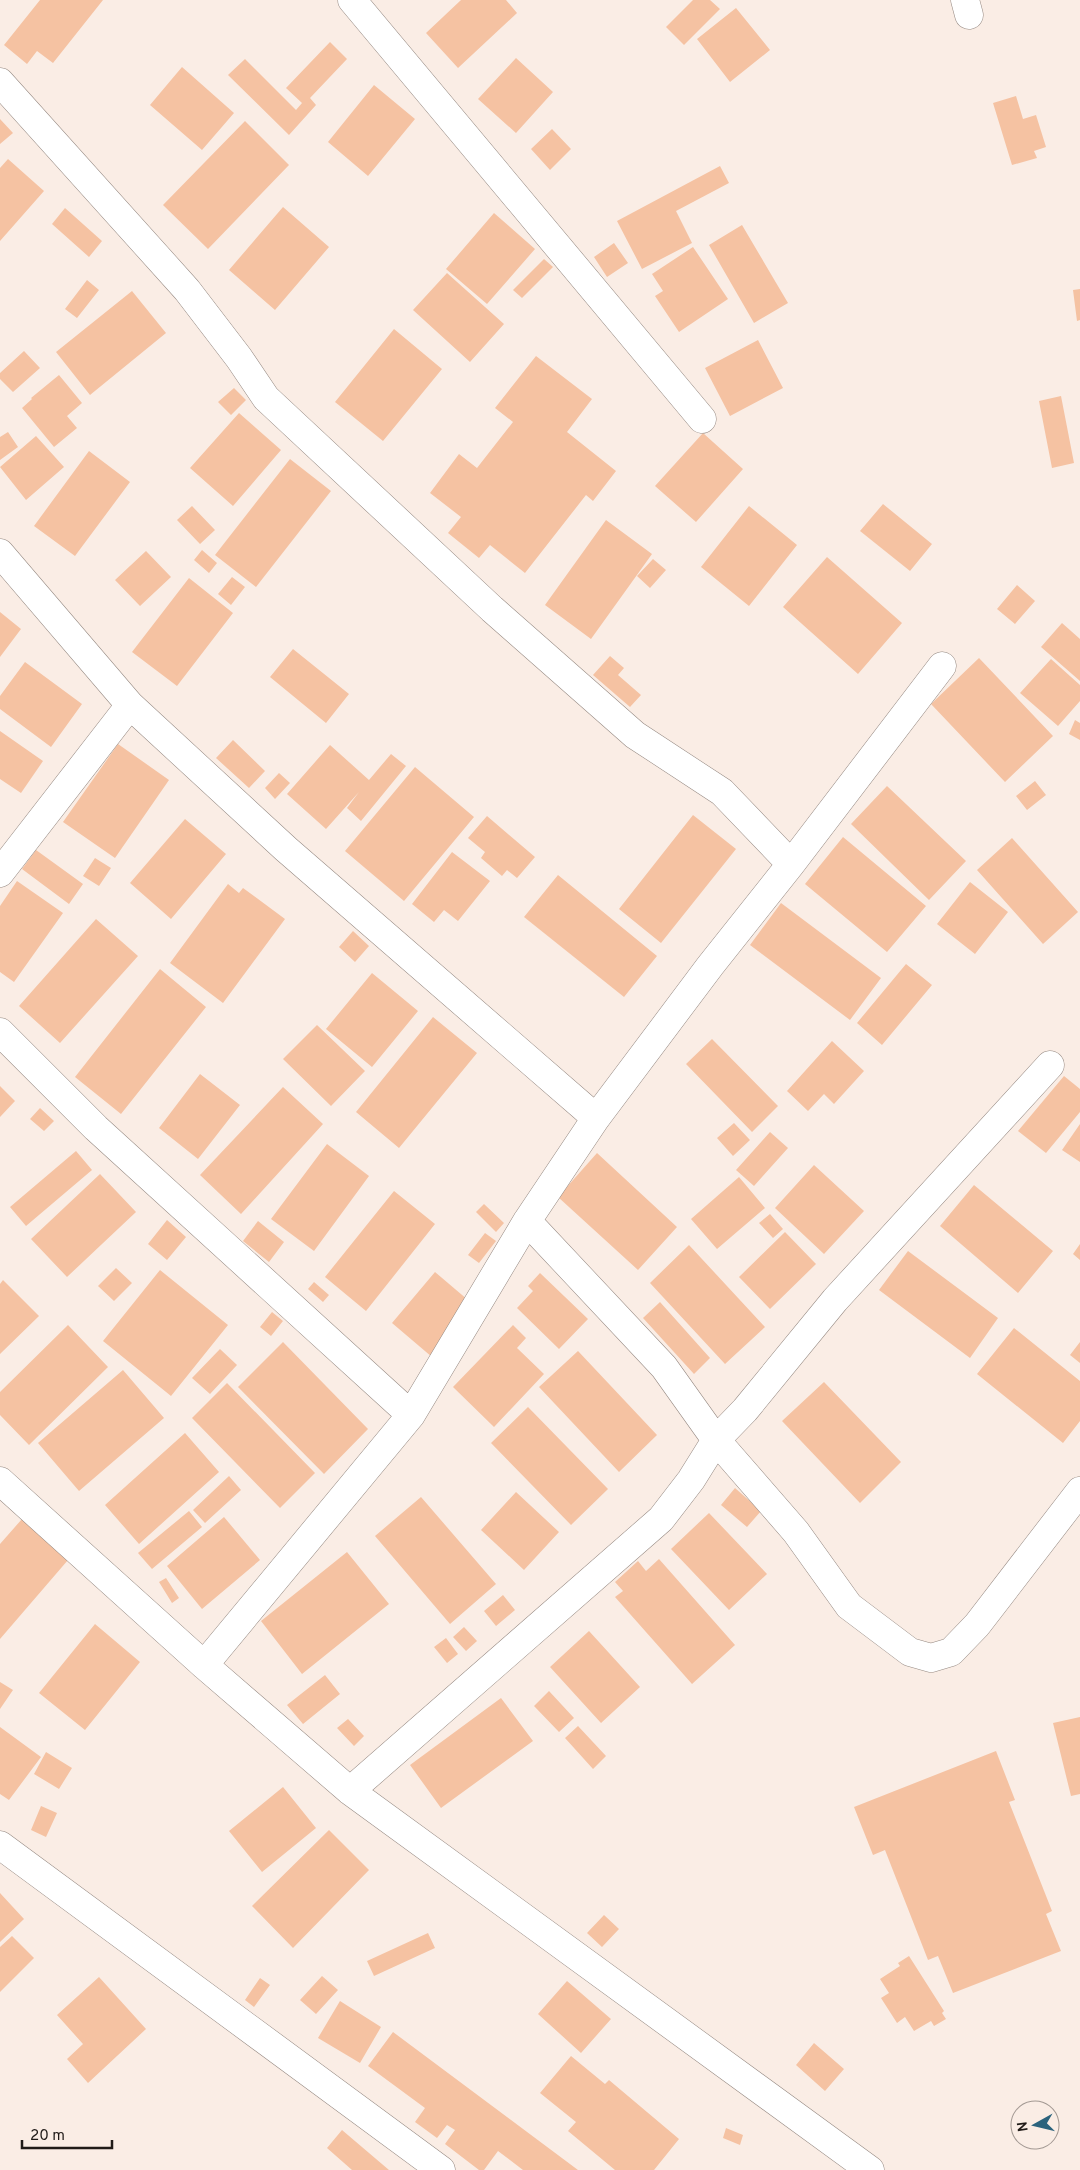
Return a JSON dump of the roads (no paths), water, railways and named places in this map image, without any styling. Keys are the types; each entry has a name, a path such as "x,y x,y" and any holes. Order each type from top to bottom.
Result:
{"street":[{"path":"352,0 702,418"},
{"path":"0,82 187,290 239,358 266,398 499,615 635,735 722,792 791,864"},
{"path":"0,552 130,705 286,849 596,1118"},
{"path":"204,1665 411,1416 527,1221 596,1118 710,966 791,864 942,666"},
{"path":"0,873 130,705"},
{"path":"0,1032 96,1128 411,1416"},
{"path":"350,1791 661,1519 691,1480 716,1440 745,1410 835,1300 1050,1065"},
{"path":"527,1221 664,1367 716,1440 796,1532 849,1606 910,1652 931,1658 951,1652 977,1625 1080,1491"},
{"path":"0,1481 204,1665 350,1791 870,2170"},
{"path":"0,1845 441,2170"}]}
